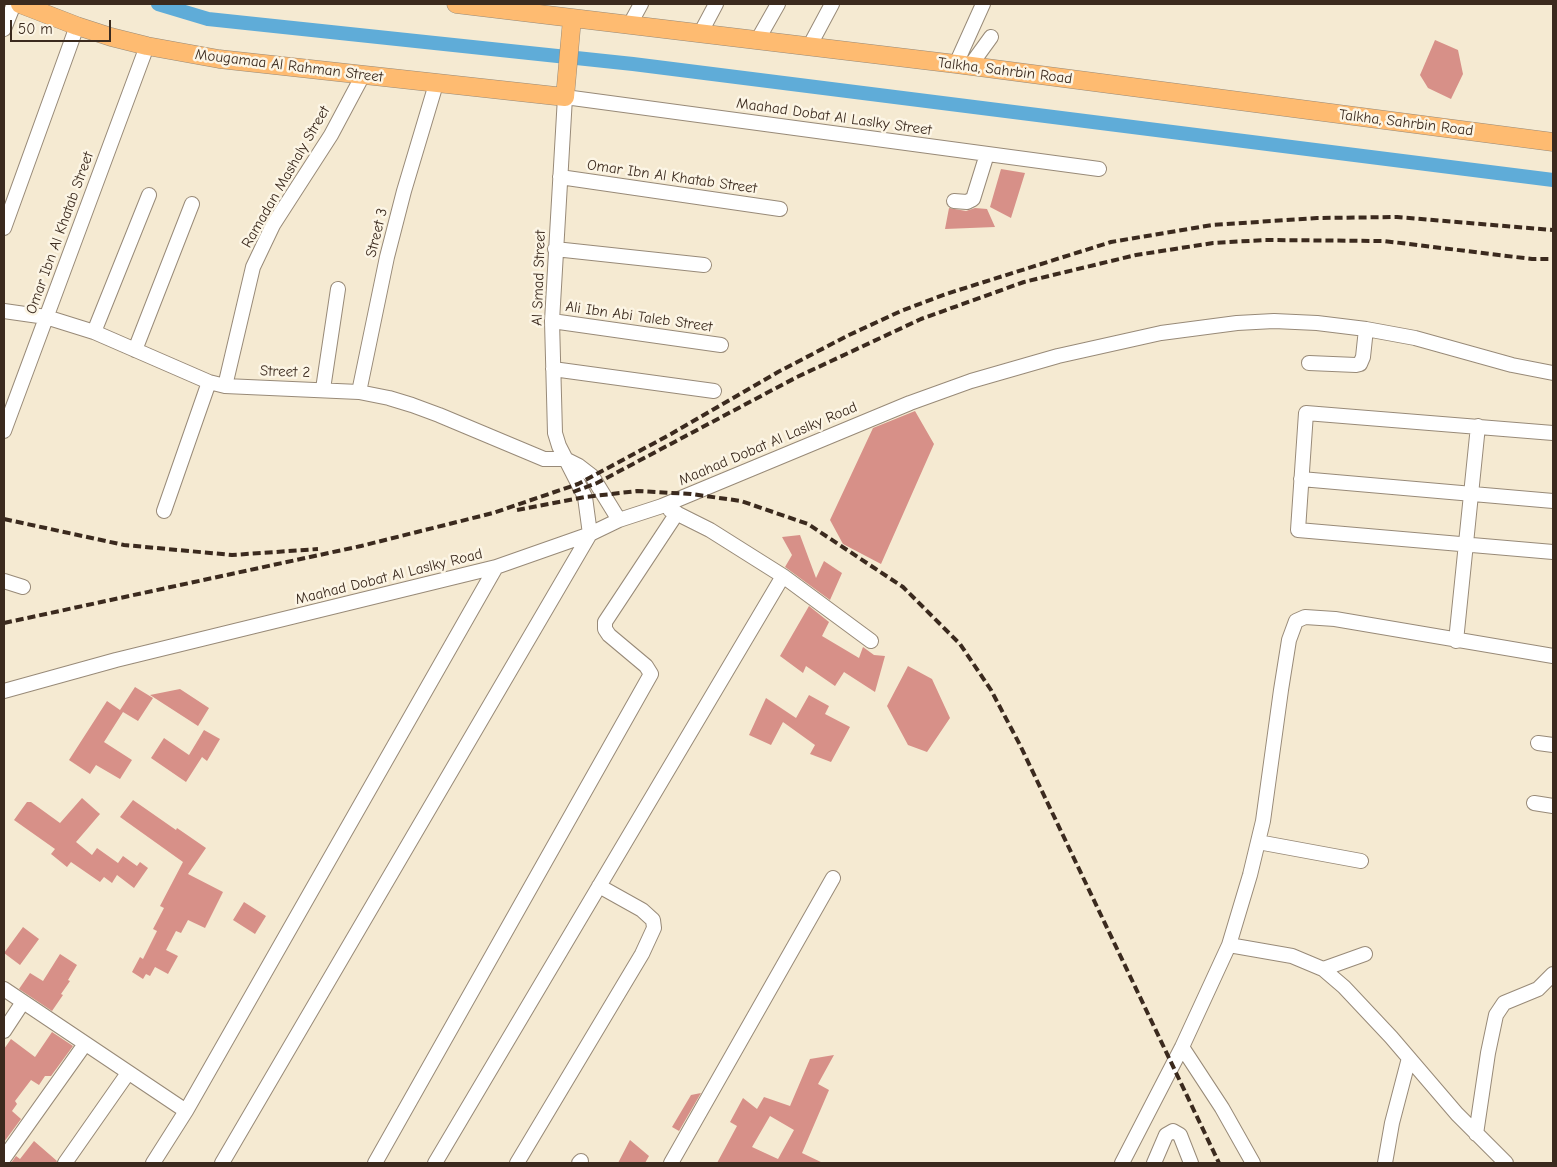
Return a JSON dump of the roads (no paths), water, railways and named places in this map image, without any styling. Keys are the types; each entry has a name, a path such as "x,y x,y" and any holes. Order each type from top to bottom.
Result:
{"main road":[{"name":"Mougamaa Al Rahman Street","path":"20,4 77,26 147,46 219,59 436,84 565,90"},
{"name":"Talkha, Sahrbin Road","path":"456,4 565,13 629,26 963,65 1553,142"},
{"path":"565,13 571,38 565,90"}],"street":[{"path":"4,29 14,4"},
{"path":"629,26 641,4"},
{"path":"700,34 716,4"},
{"path":"757,41 778,4"},
{"path":"809,47 832,4"},
{"path":"963,65 983,4"},
{"path":"4,228 77,26"},
{"path":"963,65 991,37"},
{"name":"Omar Ibn Al Khatab Street","path":"4,431 147,46"},
{"name":"Ramadan Mashaly Street","path":"225,386 252,267 273,225 331,135 363,75"},
{"name":"Street 3","path":"359,392 387,257 404,190 436,84"},
{"name":"Maahad Dobat Al Laslky Street","path":"565,90 986,154 1099,169"},
{"name":"Al Smad Street","path":"565,90 552,321 555,432 586,502 590,532"},
{"path":"954,201 967,202 973,199 986,154"},
{"name":"Omar Ibn Al Khatab Street","path":"560,177 780,209"},
{"path":"94,332 149,196"},
{"path":"135,350 192,204"},
{"path":"555,248 704,265"},
{"path":"323,389 338,288"},
{"name":"Street 2","path":"4,311 46,318 94,332 209,382 225,386 359,392 389,398 439,415 544,459 566,459"},
{"name":"Ali Ibn Abi Taleb Street","path":"552,321 721,345"},
{"name":"Maahad Dobat Al Laslky Road","path":"4,691 116,660 496,567 590,532 619,519 662,506 910,403 971,381 1058,356 1161,332 1237,323 1274,321 1317,323 1415,338 1512,365 1553,373"},
{"path":"1308,362 1360,364 1363,357 1366,329"},
{"path":"553,369 714,391"},
{"path":"164,511 209,382"},
{"path":"1553,433 1306,413 1298,530 1553,552"},
{"path":"1456,641 1478,426"},
{"path":"566,459 592,476 619,519"},
{"path":"1301,479 1553,501"},
{"path":"662,506 710,530 783,576 871,641"},
{"path":"376,1163 651,674 646,666 609,635 605,629 605,622 677,513"},
{"path":"222,1163 590,532"},
{"path":"153,1163 186,1111 496,567"},
{"path":"435,1163 783,576"},
{"path":"4,581 23,587"},
{"path":"1122,1163 1182,1047 1229,945 1250,875 1263,821 1282,682 1289,640 1296,621 1305,616 1335,619 1553,656"},
{"path":"1538,743 1553,745"},
{"path":"1534,803 1553,806"},
{"path":"1258,842 1361,861"},
{"path":"671,1163 832,878"},
{"path":"517,1163 642,954 654,928 653,920 642,910 599,886"},
{"path":"1229,945 1292,956 1323,969 1344,987 1409,1058 1456,1114 1506,1163"},
{"path":"1323,969 1365,954"},
{"path":"1476,1134 1488,1053 1496,1015 1504,1003 1538,989 1553,974"},
{"path":"4,989 186,1111"},
{"path":"4,1031 23,1002"},
{"path":"4,1158 85,1044"},
{"path":"1182,1047 1222,1108 1253,1163"},
{"path":"1385,1163 1392,1123 1409,1058"},
{"path":"65,1163 128,1073"},
{"path":"1154,1163 1166,1135 1173,1131 1180,1135 1191,1163"}],"waterway":[{"path":"158,4 208,19 633,64 1553,180"}],"railway":[{"path":"4,623 361,546 493,513 578,484 671,434 778,372 849,335 901,311 946,294 1111,242 1212,225 1317,218 1397,217 1553,230"},
{"path":"573,492 597,483 797,377 921,319 1024,282 1136,255 1213,243 1265,240 1384,241 1532,259 1553,259"},
{"path":"517,510 585,497 637,491 691,494 741,501 808,524 903,587 960,644 991,690 1020,745 1219,1163"},
{"path":"4,519 124,545 232,555 318,549"}]}
